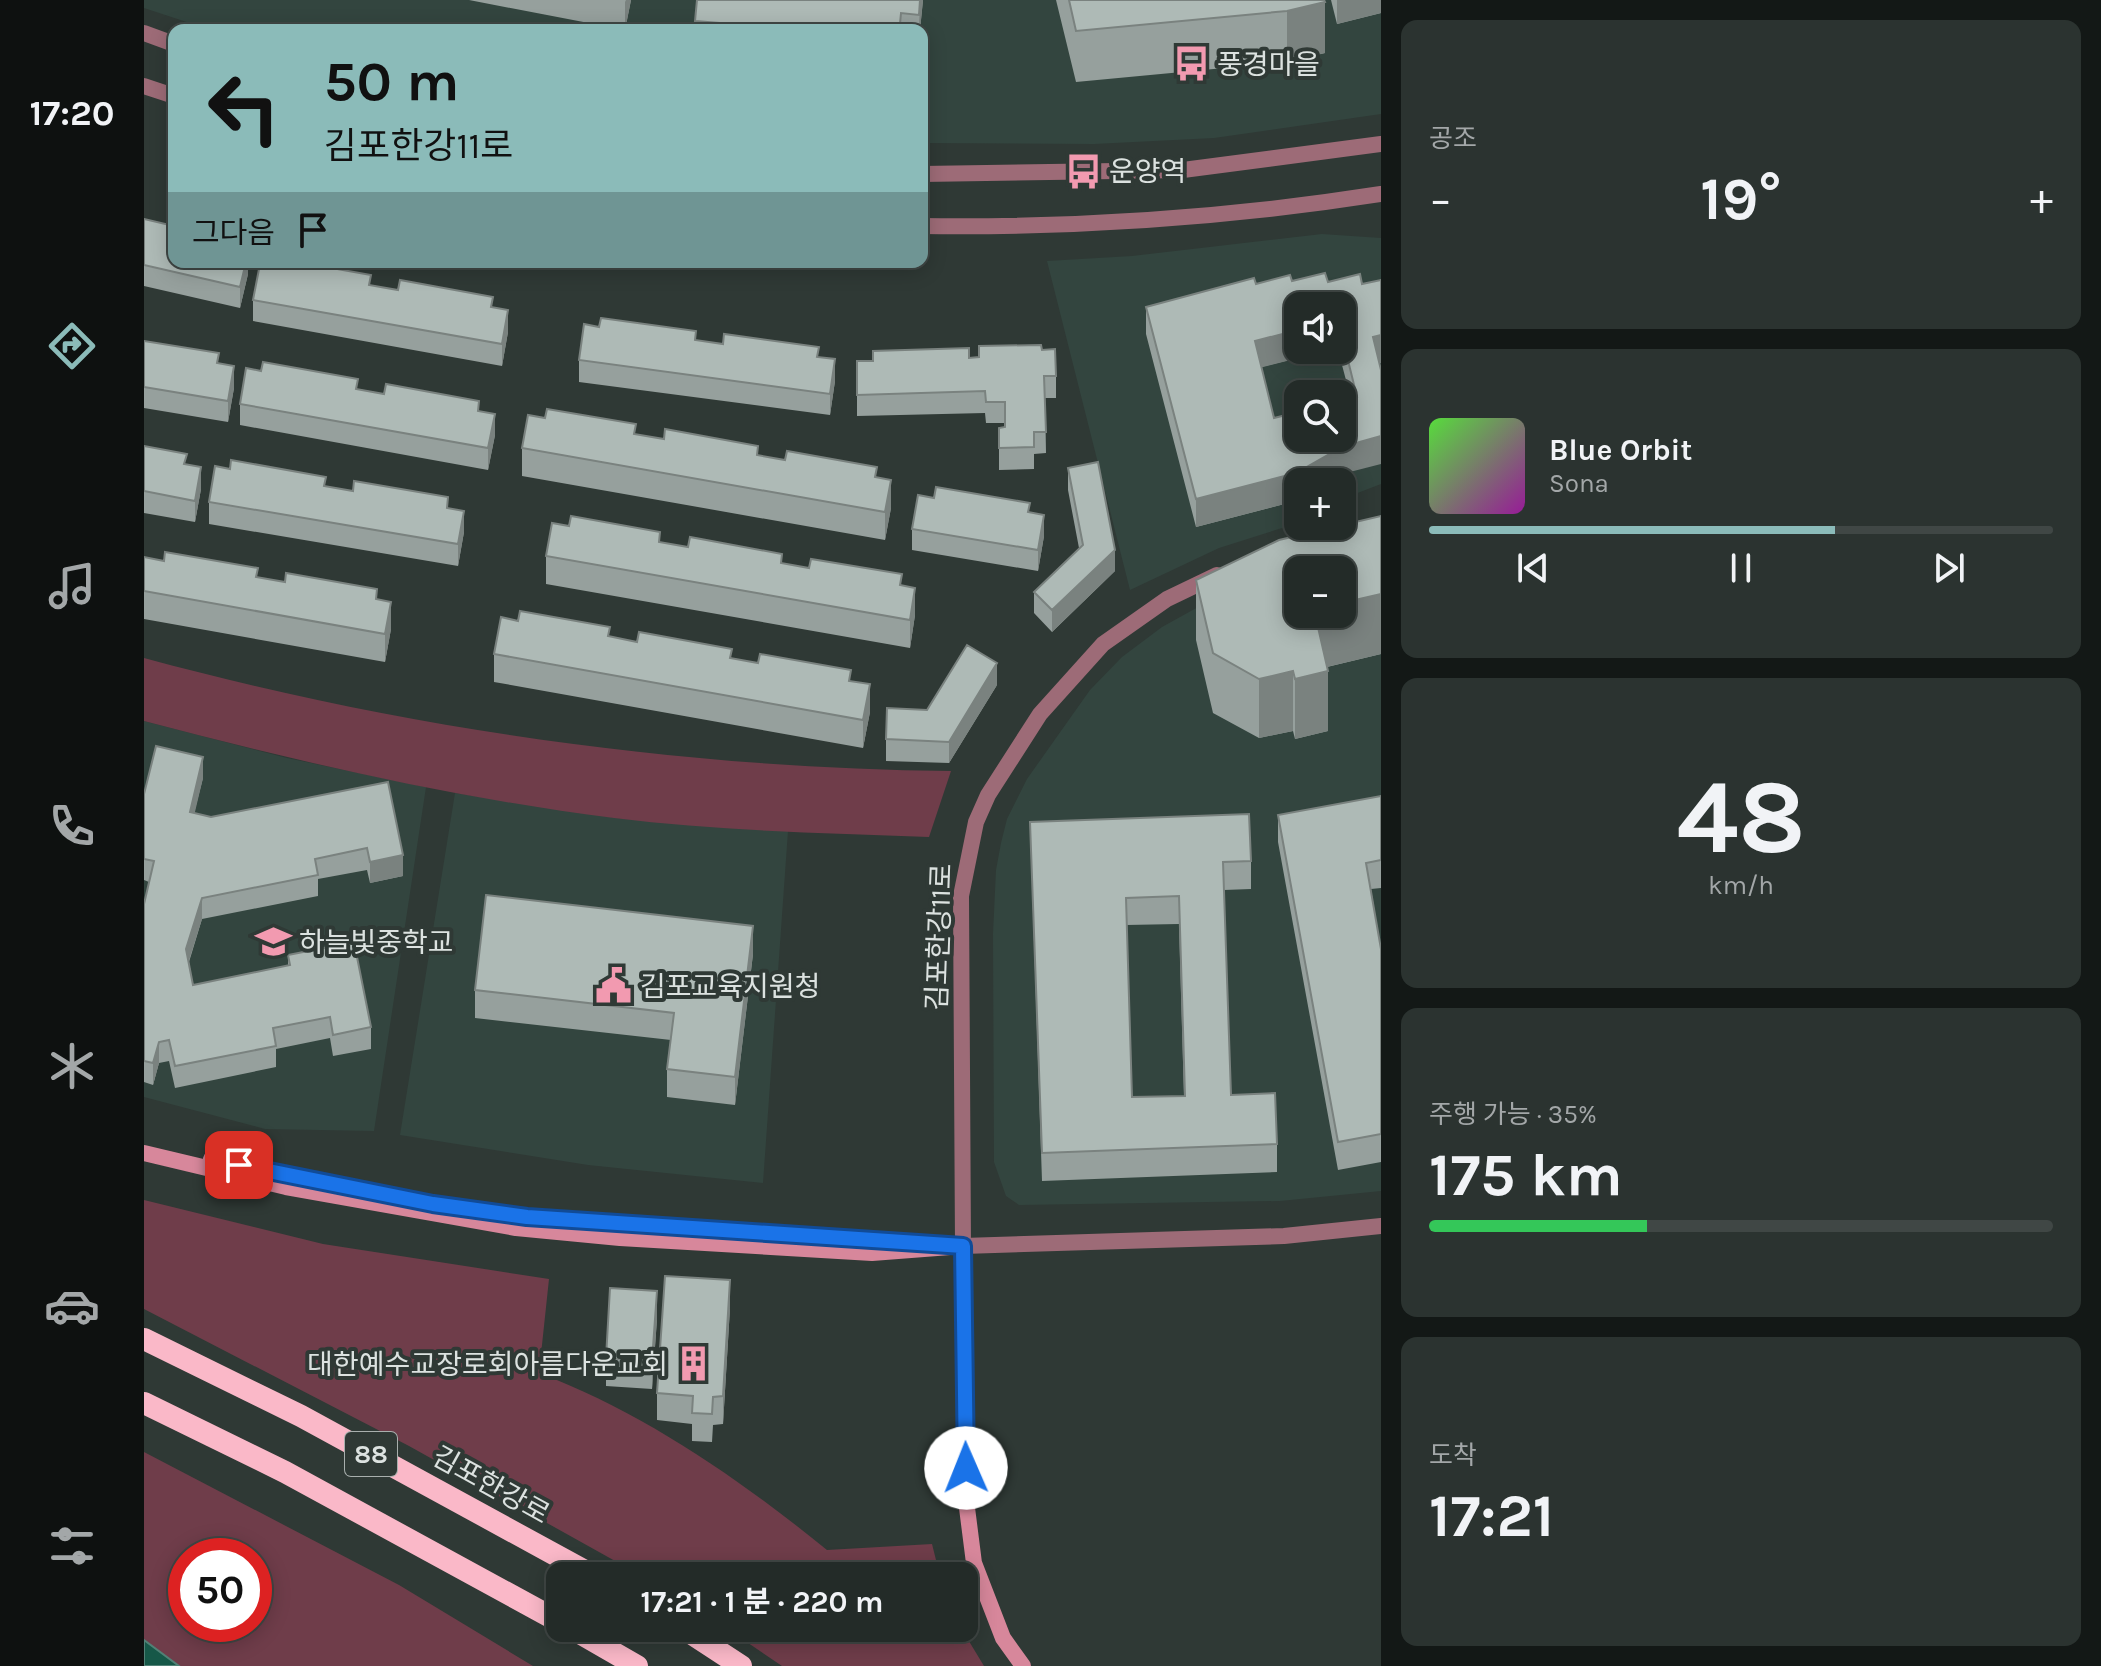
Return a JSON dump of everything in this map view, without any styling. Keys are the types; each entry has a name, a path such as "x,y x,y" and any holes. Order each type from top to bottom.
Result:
{"highway":[{"name":"김포한강로","path":"144,1339 301,1416 568,1562"},
{"name":"88","path":"144,1403 285,1472 546,1614"},
{"path":"595,1642 637,1666"},
{"path":"704,1642 741,1666"}],"main road":[{"path":"144,1142 301,1179 527,1217 963,1246"},
{"path":"144,1153 286,1187 516,1228 620,1238 872,1253 963,1246"},
{"path":"963,1246 966,1500 974,1563 1003,1638 1023,1666"}],"street":[{"path":"144,33 168,42"},
{"path":"144,86 168,94"},
{"path":"928,174 1183,170 1381,144"},
{"path":"928,226 1056,227 1195,219 1381,194"},
{"name":"김포한강11로","path":"963,1246 961,896 976,822 1006,764 1040,714 1103,644 1167,599 1234,567"},
{"path":"963,1246 1284,1236 1381,1226"}],"shaded area":[{"path":"144,0 1381,0 1381,114 1214,138 1094,144 928,143 928,24 193,24 144,8"},
{"path":"1322,234 1381,238 1381,484 1356,494 1356,468 1284,468 1284,527 1219,548 1130,590 1047,261 1132,256"},
{"path":"1381,549 1381,1191 1280,1201 1019,1205 1006,1196 994,1162 993,934 996,870 1001,843 1007,819 1027,779 1090,690 1122,657 1162,627 1209,601 1284,612 1284,628 1356,628 1356,562"},
{"path":"144,658 343,705 544,740 747,762 951,771 929,837 692,826 555,810 378,777 144,721"},
{"name":"하늘빛중학교","path":"144,721 287,758 426,787 374,1131 265,1129 144,1097"},
{"path":"455,793 617,818 788,831 763,1183 588,1165 400,1135"},
{"path":"144,1200 323,1244 549,1279 539,1373 616,1407 690,1450 760,1498 827,1550 932,1544 936,1562 617,1562 409,1446 144,1309"},
{"path":"144,1452 399,1585 533,1666 144,1666"},
{"path":"144,1640 179,1666 144,1666"},
{"path":"747,1642 969,1642 984,1666 782,1666"}],"building":[{"path":"697,0 920,0 919,15 901,13 900,24 733,24 695,21"},
{"path":"1069,0 1325,2 1287,11 1076,31"},
{"path":"144,219 168,225 168,268 245,268 240,287 144,265"},
{"path":"259,268 332,268 371,275 369,285 398,290 400,280 493,297 491,307 508,310 502,344 253,300"},
{"path":"1325,273 1328,282 1360,274 1362,284 1381,280 1381,335 1373,337 1381,370 1381,436 1356,443 1356,380 1353,380 1349,364 1356,364 1356,292 1284,292 1284,334 1255,341 1274,418 1284,416 1284,452 1333,452 1305,468 1284,468 1284,476 1196,499 1146,307 1254,278 1256,284 1290,275 1292,281"},
{"path":"601,318 696,331 695,340 723,344 724,334 819,347 817,357 835,359 830,394 579,360 584,324 599,327"},
{"path":"144,341 219,353 217,363 234,366 228,401 144,387"},
{"path":"1041,345 1042,350 1055,349 1056,376 1044,376 1046,432 1034,432 1034,447 999,448 999,428 1005,427 1005,402 986,402 985,391 857,395 857,361 873,361 873,351 969,348 969,358 979,357 979,346"},
{"path":"263,362 358,379 356,389 384,394 386,384 479,401 478,411 495,414 488,448 240,404 246,368 261,371"},
{"path":"547,409 636,424 634,434 664,439 665,429 758,446 757,455 785,460 787,451 877,467 875,477 891,480 885,512 522,448 528,415 545,418"},
{"path":"144,446 187,454 184,464 201,467 195,501 144,491"},
{"path":"231,460 326,477 324,486 353,491 354,481 448,497 447,508 464,511 458,544 209,502 215,466 230,469"},
{"path":"1098,462 1115,550 1052,610 1034,592 1083,545 1068,468"},
{"path":"936,487 1030,503 1028,512 1044,515 1038,550 912,529 918,495 934,498"},
{"path":"571,516 660,532 659,542 688,547 690,537 782,554 781,563 809,568 811,559 902,574 900,585 915,588 910,620 546,556 552,523 569,526"},
{"path":"1381,516 1381,594 1356,600 1356,556 1284,556 1284,628 1318,628 1328,671 1295,679 1293,671 1259,679 1213,653 1196,580 1279,540 1356,540 1356,522"},
{"path":"165,552 258,568 256,577 285,582 286,573 377,589 376,599 391,602 385,634 144,591 144,557 164,561"},
{"path":"520,611 610,627 608,636 637,642 639,632 732,649 730,658 758,663 760,654 851,670 849,681 870,684 863,720 494,654 501,617 518,621"},
{"path":"967,645 997,663 949,742 886,739 887,708 927,710"},
{"path":"156,746 203,757 190,812 211,817 388,782 403,855 370,862 367,848 315,859 318,875 202,898 186,949 193,985 290,965 288,955 354,942 371,1027 333,1035 330,1017 273,1028 276,1046 175,1066 169,1040 159,1042 153,1063 144,1061 144,904 154,861 144,859 144,794"},
{"path":"1381,796 1381,860 1366,863 1381,949 1381,1134 1338,1142 1278,815"},
{"path":"1249,814 1251,861 1223,862 1231,1095 1275,1093 1277,1144 1042,1153 1030,822","holes":["1179,896 1185,1096 1132,1097 1126,898"]},
{"name":"김포교육지원청","path":"486,895 753,926 735,1077 667,1069 674,1013 475,990"},
{"name":"대한예수교장로회아름다운교회","path":"665,1276 730,1280 723,1396 713,1397 712,1414 692,1413 693,1396 657,1393"},
{"path":"610,1288 657,1291 652,1361 606,1358"}],"place":[{"name":"풍경마을","path":"1191,64"},
{"name":"운양역","path":"1083,171"},
{"name":"하늘빛중학교","path":"273,942"},
{"name":"김포교육지원청","path":"614,986"},
{"name":"대한예수교장로회아름다운교회","path":"694,1364"}],"route":[{"path":"239,1165 433,1204 527,1217 963,1246 966,1468"}]}
